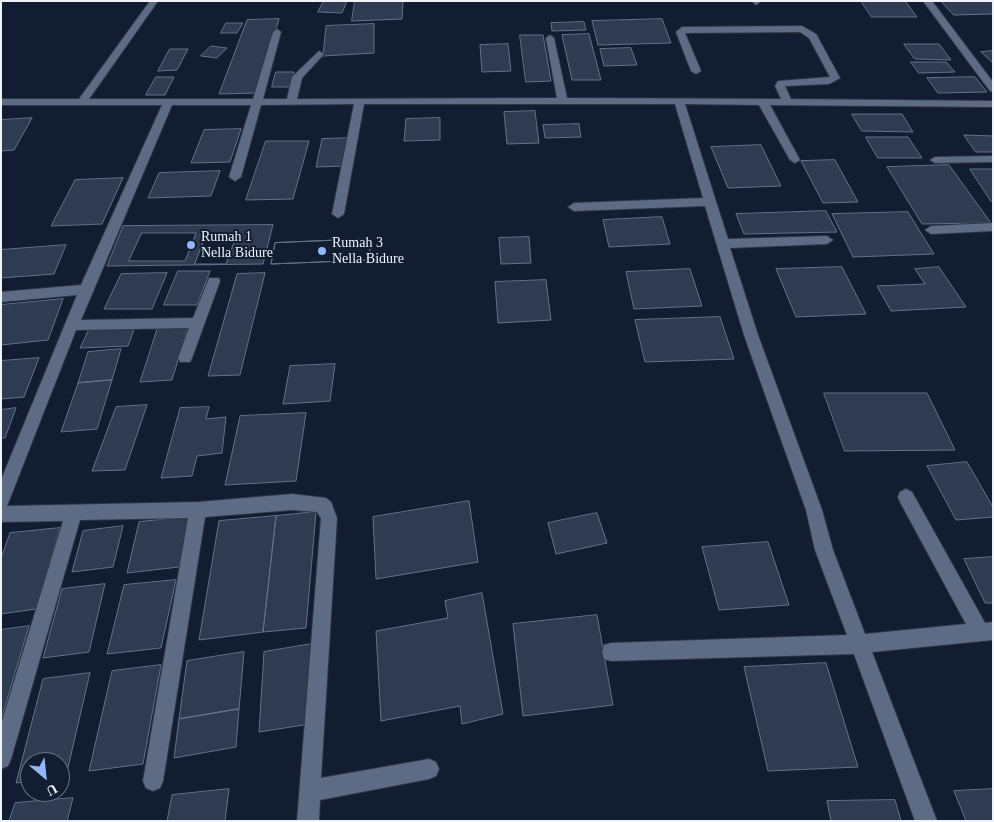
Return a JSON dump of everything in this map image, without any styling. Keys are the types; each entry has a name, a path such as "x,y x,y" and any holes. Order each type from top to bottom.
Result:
{"street":[{"path":"82,102 154,1"},
{"path":"927,1 993,89"},
{"path":"696,71 680,32 682,30 802,29 813,36 835,78 829,81 781,83 787,102"},
{"path":"235,177 277,32"},
{"path":"550,38 564,101"},
{"path":"291,101 297,77 318,54"},
{"path":"338,214 360,101"},
{"path":"1,102 679,101 993,104"},
{"path":"679,101 751,335 814,510 824,550 926,821"},
{"path":"763,102 795,160"},
{"path":"1,501 86,289 168,103"},
{"path":"935,160 993,159"},
{"path":"574,207 709,202"},
{"path":"931,230 993,227"},
{"path":"722,244 827,240"},
{"path":"185,358 214,281"},
{"path":"1,297 86,289"},
{"path":"72,324 197,323"},
{"path":"611,652 860,644 986,632 906,496"},
{"path":"1,514 198,510 292,502 320,504 328,512 308,821"},
{"path":"153,781 198,510"},
{"path":"1,759 74,512"},
{"path":"310,791 429,769"}],"building":[{"path":"324,1 347,1 342,13 318,12"},
{"path":"355,1 403,1 402,19 352,21"},
{"path":"861,1 905,1 917,17 872,17"},
{"path":"941,1 993,1 993,14 954,15"},
{"path":"279,19 256,93 219,94 247,20"},
{"path":"662,19 671,43 598,45 592,21"},
{"path":"584,22 586,30 552,31 551,23"},
{"path":"226,23 243,23 237,33 221,33"},
{"path":"374,24 374,53 323,56 326,26"},
{"path":"589,34 601,80 572,80 562,35"},
{"path":"520,35 543,35 551,81 526,82"},
{"path":"508,44 511,71 482,72 480,45"},
{"path":"904,44 939,44 951,60 915,59"},
{"path":"211,46 227,48 217,58 201,56"},
{"path":"631,48 637,65 604,66 600,49"},
{"path":"170,49 188,49 177,70 158,71"},
{"path":"993,51 993,63 981,52"},
{"path":"911,62 946,62 955,72 919,73"},
{"path":"276,72 294,72 290,87 272,87"},
{"path":"156,77 174,77 165,95 146,95"},
{"path":"975,77 987,92 938,93 927,78"},
{"path":"535,111 539,143 507,144 504,112"},
{"path":"852,114 902,114 913,132 862,131"},
{"path":"32,118 14,150 1,151 1,120"},
{"path":"440,118 440,140 404,141 406,119"},
{"path":"579,124 581,137 545,138 543,125"},
{"path":"241,129 230,162 191,163 204,130"},
{"path":"964,135 993,136 993,152 976,152"},
{"path":"866,137 908,137 922,158 878,158"},
{"path":"352,138 347,166 316,167 322,139"},
{"path":"266,141 309,141 293,199 246,200"},
{"path":"761,145 781,186 728,188 711,147"},
{"path":"835,160 858,202 823,203 801,161"},
{"path":"949,165 991,223 922,224 887,167"},
{"path":"970,169 993,169 993,201 991,201"},
{"path":"220,171 211,196 148,198 159,173"},
{"path":"123,178 102,224 51,226 75,180"},
{"path":"826,211 837,232 744,234 736,214"},
{"path":"908,212 934,254 853,257 832,214"},
{"path":"662,217 670,244 609,247 603,220"},
{"name":"Rumah 1 Nella Bidure","path":"273,225 263,264 107,266 123,226"},
{"path":"142,233 196,233 185,261 129,261"},
{"path":"207,233 237,234 226,264 195,264"},
{"path":"529,237 531,263 501,264 499,238"},
{"name":"Rumah 3 Nella Bidure","path":"371,239 369,260 271,264 275,243"},
{"name":"Rumah 3 Nella Bidure","path":"371,239 369,260 271,264 275,243"},
{"path":"66,245 54,274 1,278 1,250"},
{"path":"842,267 866,314 796,317 776,269"},
{"path":"939,267 966,307 891,311 877,286 925,284 915,269"},
{"path":"690,269 702,306 634,309 626,272"},
{"path":"178,271 210,271 197,305 164,305"},
{"path":"167,273 152,309 104,309 121,274"},
{"path":"265,273 240,375 208,376 237,274"},
{"path":"546,280 551,320 498,323 495,282"},
{"path":"63,299 48,340 1,345 1,305"},
{"path":"720,317 734,359 645,362 635,320"},
{"path":"135,327 128,346 80,348 89,329"},
{"path":"188,327 172,380 140,382 157,329"},
{"path":"121,349 112,380 78,383 88,352"},
{"path":"39,358 24,397 1,399 1,361"},
{"path":"335,364 330,401 283,404 290,366"},
{"path":"112,380 97,429 61,432 78,383"},
{"path":"824,393 927,393 955,450 845,451"},
{"path":"147,405 125,470 92,471 116,407"},
{"path":"209,407 206,419 226,417 222,453 197,456 192,476 161,478 180,408"},
{"path":"16,408 5,438 1,438 1,410"},
{"path":"306,413 296,481 225,485 240,416"},
{"path":"967,462 993,507 993,517 956,520 927,466"},
{"path":"469,501 478,562 376,579 373,517"},
{"path":"316,512 306,628 263,632 276,516"},
{"path":"597,513 607,543 556,554 548,523"},
{"path":"276,516 263,632 199,640 219,521"},
{"path":"189,517 179,567 127,573 139,522"},
{"path":"123,526 113,567 72,572 83,531"},
{"path":"60,528 36,609 1,614 1,558 10,533"},
{"path":"768,542 789,605 719,610 702,547"},
{"path":"993,557 993,603 985,603 964,559"},
{"path":"176,580 161,648 107,654 124,585"},
{"path":"105,584 89,652 43,658 62,589"},
{"path":"482,593 503,714 462,724 460,706 381,721 376,631 448,618 445,601"},
{"path":"597,615 613,705 523,716 513,624"},
{"path":"29,626 1,720 1,630"},
{"path":"312,644 310,724 259,732 264,652"},
{"path":"244,652 239,709 179,719 187,661"},
{"path":"826,663 858,767 768,771 744,667"},
{"path":"161,665 143,764 89,771 112,671"},
{"path":"90,673 70,759 70,752 24,752 43,679"},
{"path":"239,709 236,747 174,758 179,719"},
{"path":"20,768 20,782 16,783"},
{"path":"229,789 225,821 167,821 172,795"},
{"path":"993,789 993,821 966,821 954,791"},
{"path":"70,798 73,798 67,821 9,821 15,803 70,802"},
{"path":"895,800 901,821 831,821 827,801"}],"place":[{"name":"Rumah 1 Nella Bidure","path":"191,245"},
{"name":"Rumah 3 Nella Bidure","path":"322,251"}]}
